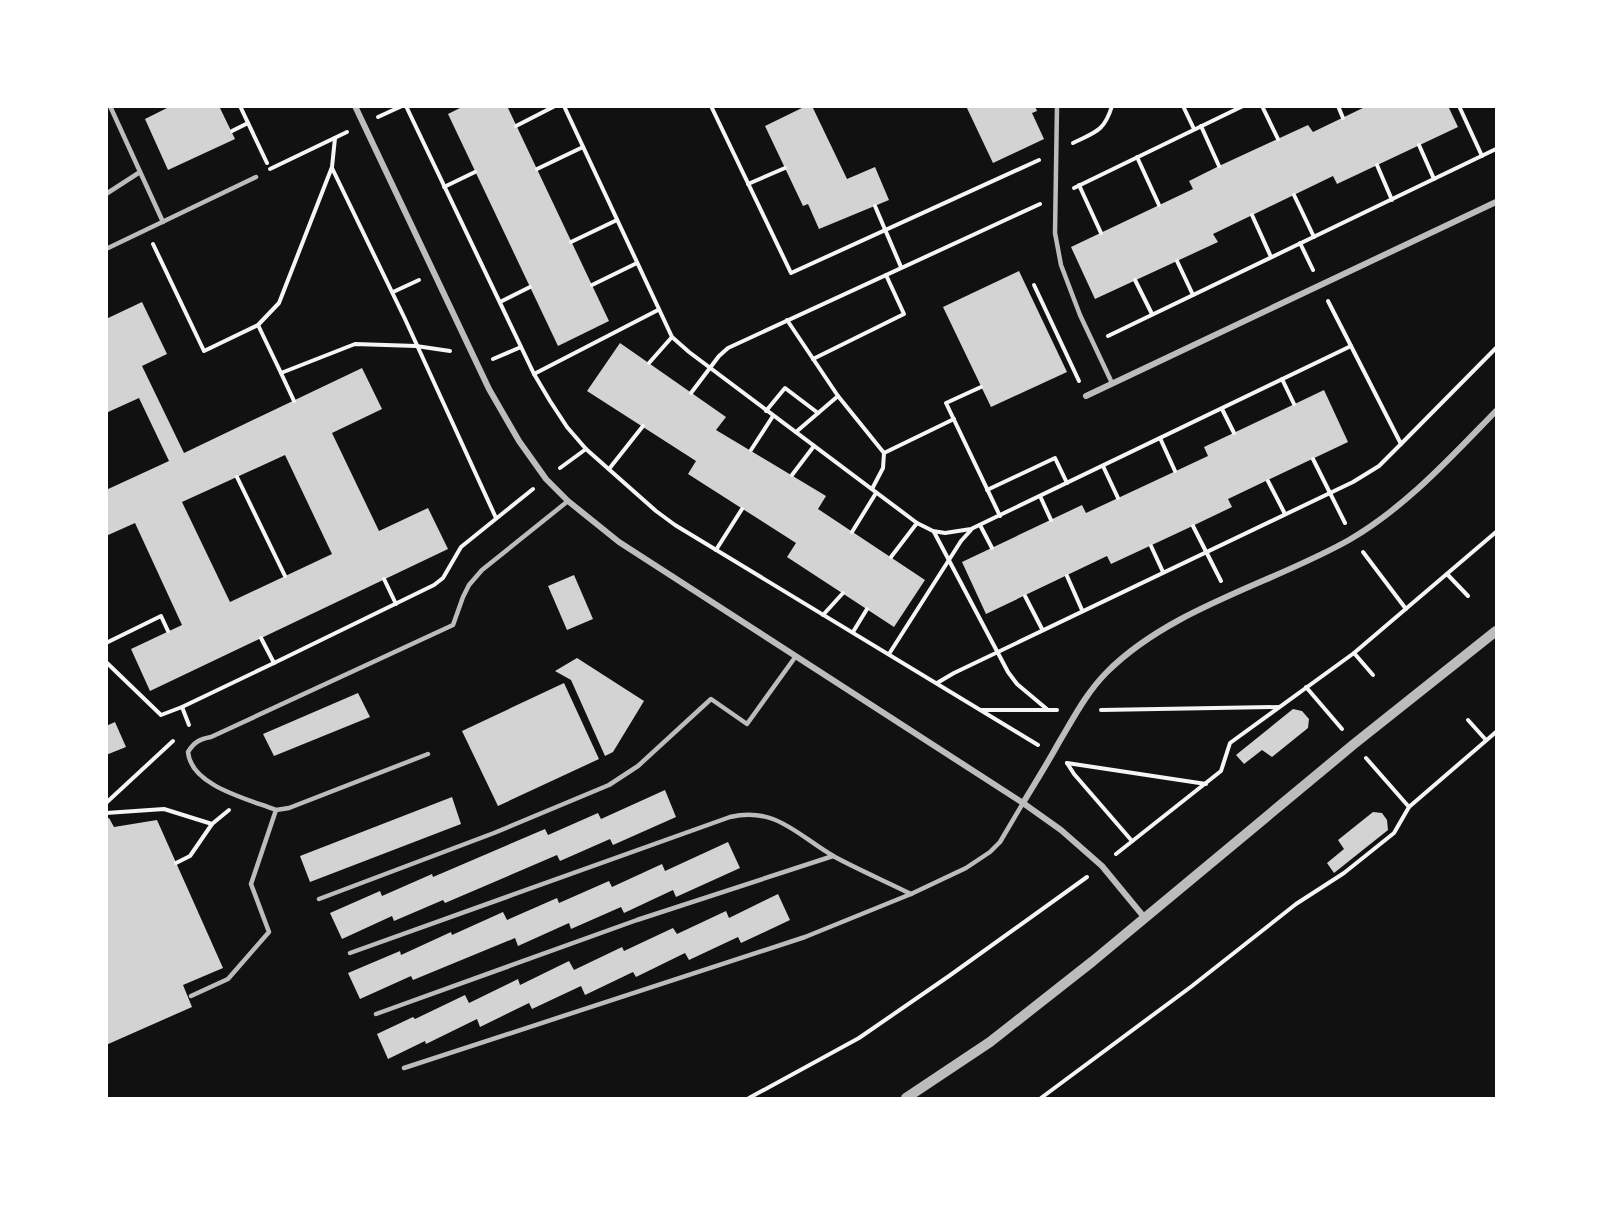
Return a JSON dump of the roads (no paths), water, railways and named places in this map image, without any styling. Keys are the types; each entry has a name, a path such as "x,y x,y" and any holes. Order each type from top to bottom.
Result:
{"street":[{"path":"356,106 489,389 519,441 546,479 568,501 619,542 1023,802 1061,830 1102,866 1144,916"},
{"path":"1086,396 1497,202"},
{"path":"1023,802 1077,710 1106,673 1152,635 1175,622 1313,559 1352,538 1409,497 1497,411"},
{"path":"906,1098 990,1042 1093,961 1144,916 1497,631"}],"lane":[{"path":"110,106 163,222"},
{"path":"1057,106 1055,233 1061,265 1112,383"},
{"path":"106,194 140,172"},
{"path":"106,249 256,177"},
{"path":"428,754 289,808 276,810 205,781 189,759 188,752 202,739 211,737 453,625 469,585 482,570 568,501"},
{"path":"319,899 494,833 609,785 638,766 711,699 747,724 796,656"},
{"path":"404,1068 805,938 910,894 966,868 990,852 1000,842 1023,802"},
{"path":"191,996 228,979 269,932 251,884 276,810"},
{"path":"350,953 535,885 744,813 771,817 792,828 833,856 910,894"},
{"path":"375,1014 637,920 833,856"}]}
